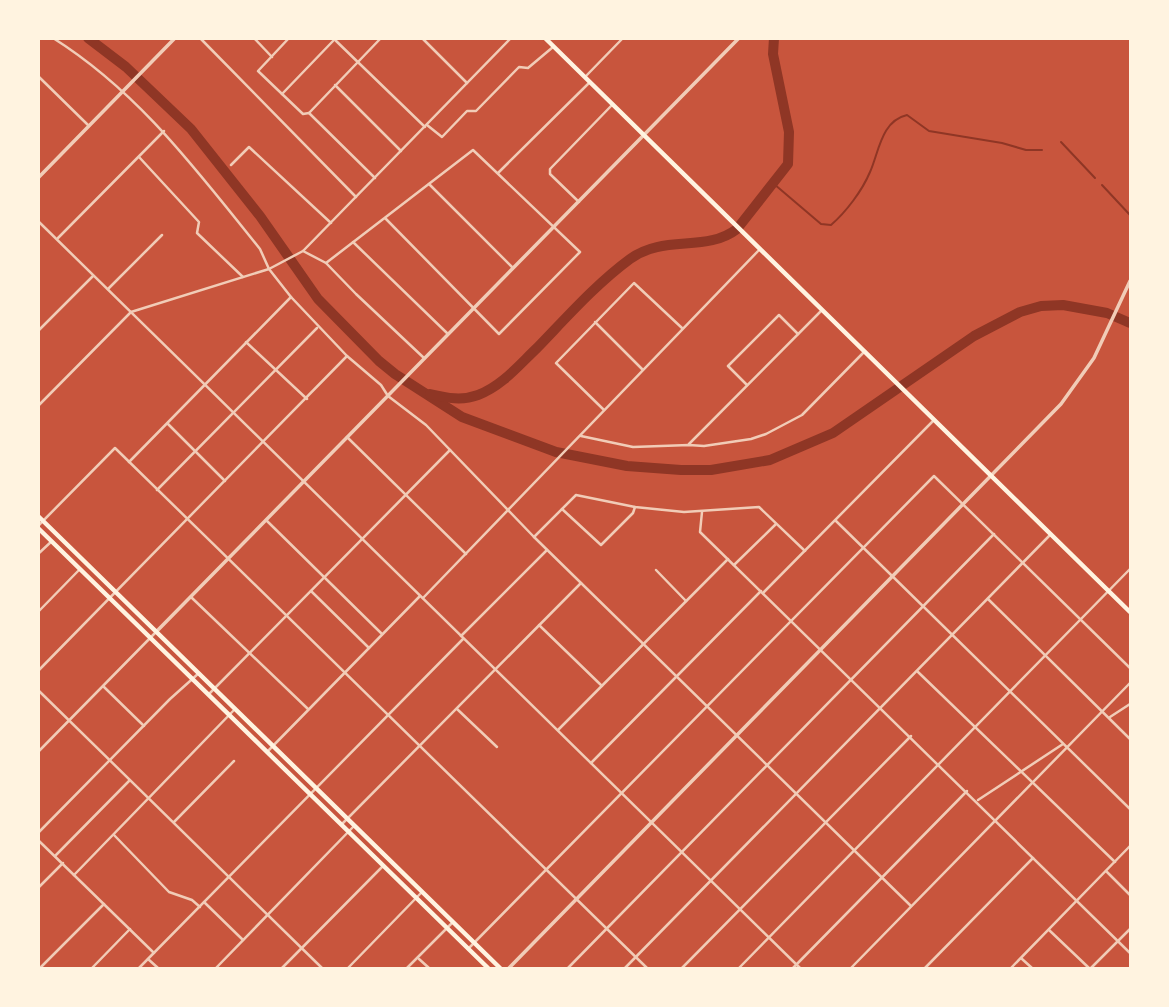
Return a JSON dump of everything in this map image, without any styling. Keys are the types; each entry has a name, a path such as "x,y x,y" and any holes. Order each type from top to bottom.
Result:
{"main road":[{"path":"545,38 1130,612"},
{"path":"38,516 500,968"},
{"path":"38,527 488,968"}],"street":[{"path":"53,38 92,65 164,131 260,249 291,297 318,327 380,385 388,396 426,425 547,550 911,906"},
{"path":"38,178 175,38"},
{"path":"200,38 356,197"},
{"path":"254,38 272,57"},
{"path":"289,38 258,71 303,114 309,113 381,38"},
{"path":"422,38 467,83"},
{"path":"38,406 131,312 272,268 302,251 511,38"},
{"path":"585,77 623,38"},
{"path":"38,752 739,38"},
{"path":"282,94 334,39 426,126 442,137 467,111 476,111 519,67 528,68 553,47"},
{"path":"38,76 89,126"},
{"path":"498,173 590,82"},
{"path":"335,85 401,151"},
{"path":"579,202 550,174 550,169 613,104"},
{"path":"309,113 375,178"},
{"path":"57,239 164,131"},
{"path":"231,165 249,147 331,223"},
{"path":"326,263 473,150 580,252 499,334 385,219"},
{"path":"139,157 199,222 197,233 243,277"},
{"path":"429,184 513,268"},
{"path":"38,221 652,822 796,967 967,791"},
{"path":"108,289 162,235"},
{"path":"353,242 449,334"},
{"path":"267,752 580,438 642,369 760,249"},
{"path":"302,251 326,263 425,358"},
{"path":"38,331 94,275"},
{"path":"509,968 1061,404 1087,367 1130,281"},
{"path":"604,410 556,363 595,322 634,283 682,328"},
{"path":"129,462 291,297"},
{"path":"689,444 822,310"},
{"path":"748,385 728,366 779,315 798,334"},
{"path":"595,322 642,369"},
{"path":"157,490 318,327"},
{"path":"246,342 307,399"},
{"path":"580,438 633,447 689,444 704,446 751,439 802,415 865,352"},
{"path":"38,671 347,356"},
{"path":"591,763 836,521 934,420"},
{"path":"167,423 225,481"},
{"path":"347,437 466,554"},
{"path":"38,527 115,448 647,968"},
{"path":"208,695 450,450"},
{"path":"468,949 934,476 1130,668"},
{"path":"534,537 576,495 635,506 702,512 759,507 805,551"},
{"path":"562,509 601,545 633,513 635,506"},
{"path":"702,512 700,532 1130,953"},
{"path":"266,520 382,634"},
{"path":"836,521 1130,809"},
{"path":"734,565 776,524"},
{"path":"568,968 994,534"},
{"path":"625,968 1051,534"},
{"path":"38,554 52,541"},
{"path":"139,968 547,550"},
{"path":"558,730 728,559"},
{"path":"38,612 80,569"},
{"path":"739,968 1130,569"},
{"path":"656,570 686,601"},
{"path":"342,825 581,583"},
{"path":"310,590 369,648"},
{"path":"191,597 308,709"},
{"path":"988,599 1130,739"},
{"path":"539,625 602,686"},
{"path":"917,671 1115,862"},
{"path":"38,833 199,673"},
{"path":"851,968 1130,683"},
{"path":"103,687 144,726"},
{"path":"38,690 322,968"},
{"path":"1108,718 1130,704"},
{"path":"74,875 235,709"},
{"path":"457,709 497,747"},
{"path":"682,968 911,737"},
{"path":"977,801 1063,744"},
{"path":"174,822 234,761"},
{"path":"55,856 130,780"},
{"path":"216,968 354,826"},
{"path":"114,835 169,892 192,900 200,906"},
{"path":"38,840 154,953"},
{"path":"1011,968 1130,846"},
{"path":"925,968 1033,858"},
{"path":"38,888 63,863"},
{"path":"282,968 383,866"},
{"path":"1106,871 1130,895"},
{"path":"348,968 422,892"},
{"path":"204,902 243,940"},
{"path":"40,968 104,904"},
{"path":"407,968 453,922"},
{"path":"92,968 130,929"},
{"path":"1049,930 1090,968 1130,929"},
{"path":"418,957 429,968"},
{"path":"1021,958 1032,968"},
{"path":"148,959 158,968"}],"waterway":[{"path":"88,38 126,67 191,129 260,216 318,299 379,361 462,417 556,452 627,466 681,470 711,470 770,460 833,433 974,336 1020,312 1041,306 1063,305 1107,313 1130,323"},
{"path":"430,394 466,398 487,391 517,368 582,301 630,259 657,247 712,240 737,229 788,164 789,132 773,54 774,38"},
{"path":"774,184 821,224 831,225 848,208 863,186 886,130 898,118 907,115 929,131 1002,143 1026,150 1042,150"},
{"path":"1061,142 1095,178"},
{"path":"1102,185 1130,215"}]}
